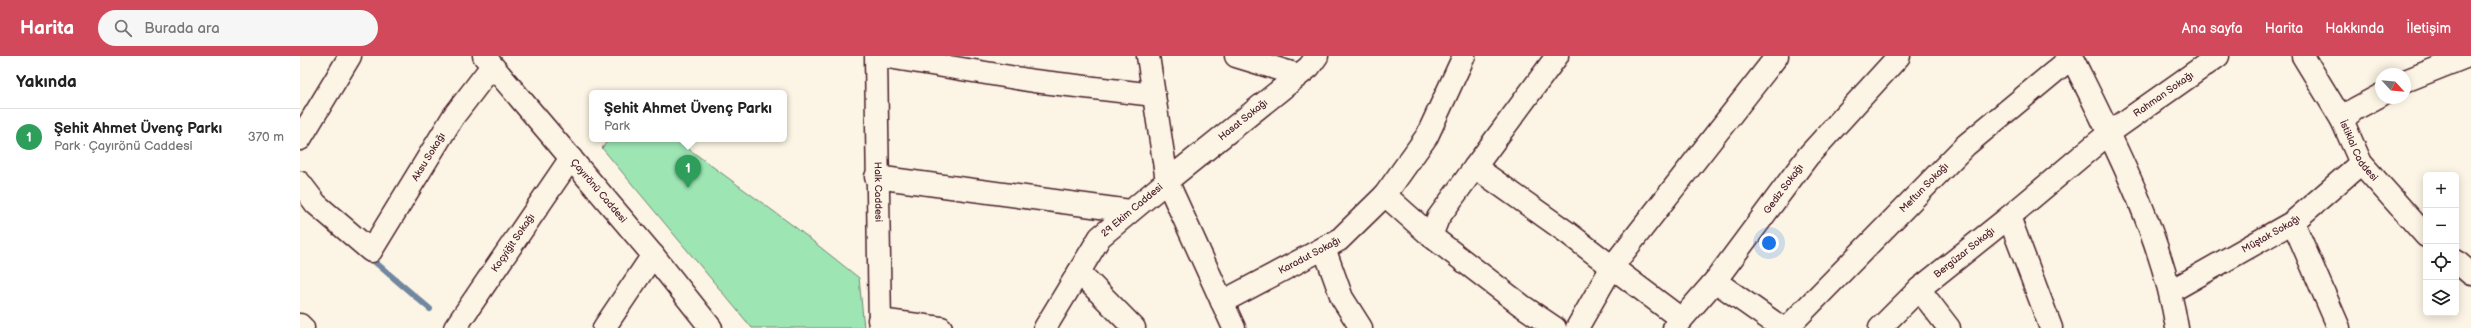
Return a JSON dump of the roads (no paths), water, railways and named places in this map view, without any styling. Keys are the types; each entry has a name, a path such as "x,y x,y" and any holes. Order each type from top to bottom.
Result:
{"street":[{"path":"300,139 350,56"},
{"name":"Halk Caddesi","path":"876,56 876,176 880,324"},
{"path":"882,56 1034,80 1154,95"},
{"name":"29 Ekim Caddesi","path":"1045,328 1100,237 1167,181 1148,56"},
{"path":"1236,56 1298,75"},
{"name":"Hasat Sokağı","path":"1167,181 1309,67 1317,56"},
{"name":"Karadut Sokağı","path":"1222,302 1339,240 1385,195 1427,136 1464,56"},
{"path":"1431,236 1438,218 1557,56"},
{"path":"1578,328 1612,267 1777,56"},
{"name":"Gediz Sokağı","path":"1677,324 1715,281 1808,156 1899,56"},
{"name":"Rahman Sokağı","path":"2009,217 2109,133 2218,56"},
{"name":"İstiklal Caddesi","path":"2303,56 2342,120 2361,163 2423,233"},
{"path":"2411,79 2468,56"},
{"path":"2071,57 2125,164 2171,291 2177,328"},
{"name":"Meftun Sokağı","path":"1786,328 1966,145 2071,57"},
{"name":"Çayırönü Caddesi","path":"488,61 653,255 711,328"},
{"name":"Aksu Sokağı","path":"300,183 316,204 371,251 488,61"},
{"path":"2342,120 2355,109 2375,98"},
{"name":"Koçyiğit Sokağı","path":"454,328 571,158"},
{"name":"Müştak Sokağı","path":"2171,291 2293,222 2361,163"},
{"path":"1475,167 1568,233 1612,267 1677,324"},
{"path":"876,176 1130,211"},
{"path":"1167,181 1234,328"},
{"path":"1385,195 1528,321 1555,328"},
{"path":"2009,217 2051,328"},
{"name":"Bergüzar Sokağı","path":"1880,328 1919,289 2009,217"},
{"path":"2293,222 2339,328"},
{"path":"1324,248 1342,298 1361,328"},
{"path":"604,328 653,255"},
{"path":"2459,264 2471,274"},
{"path":"1079,272 1134,328"},
{"path":"1715,281 1782,328"},
{"path":"1919,289 1949,328"},
{"path":"880,324 941,328"},
{"path":"300,325 303,328"}],"waterway":[{"path":"369,257 430,309"}],"place":[{"name":"Şehit Ahmet Üvenç Parkı","path":"688,188"}]}
